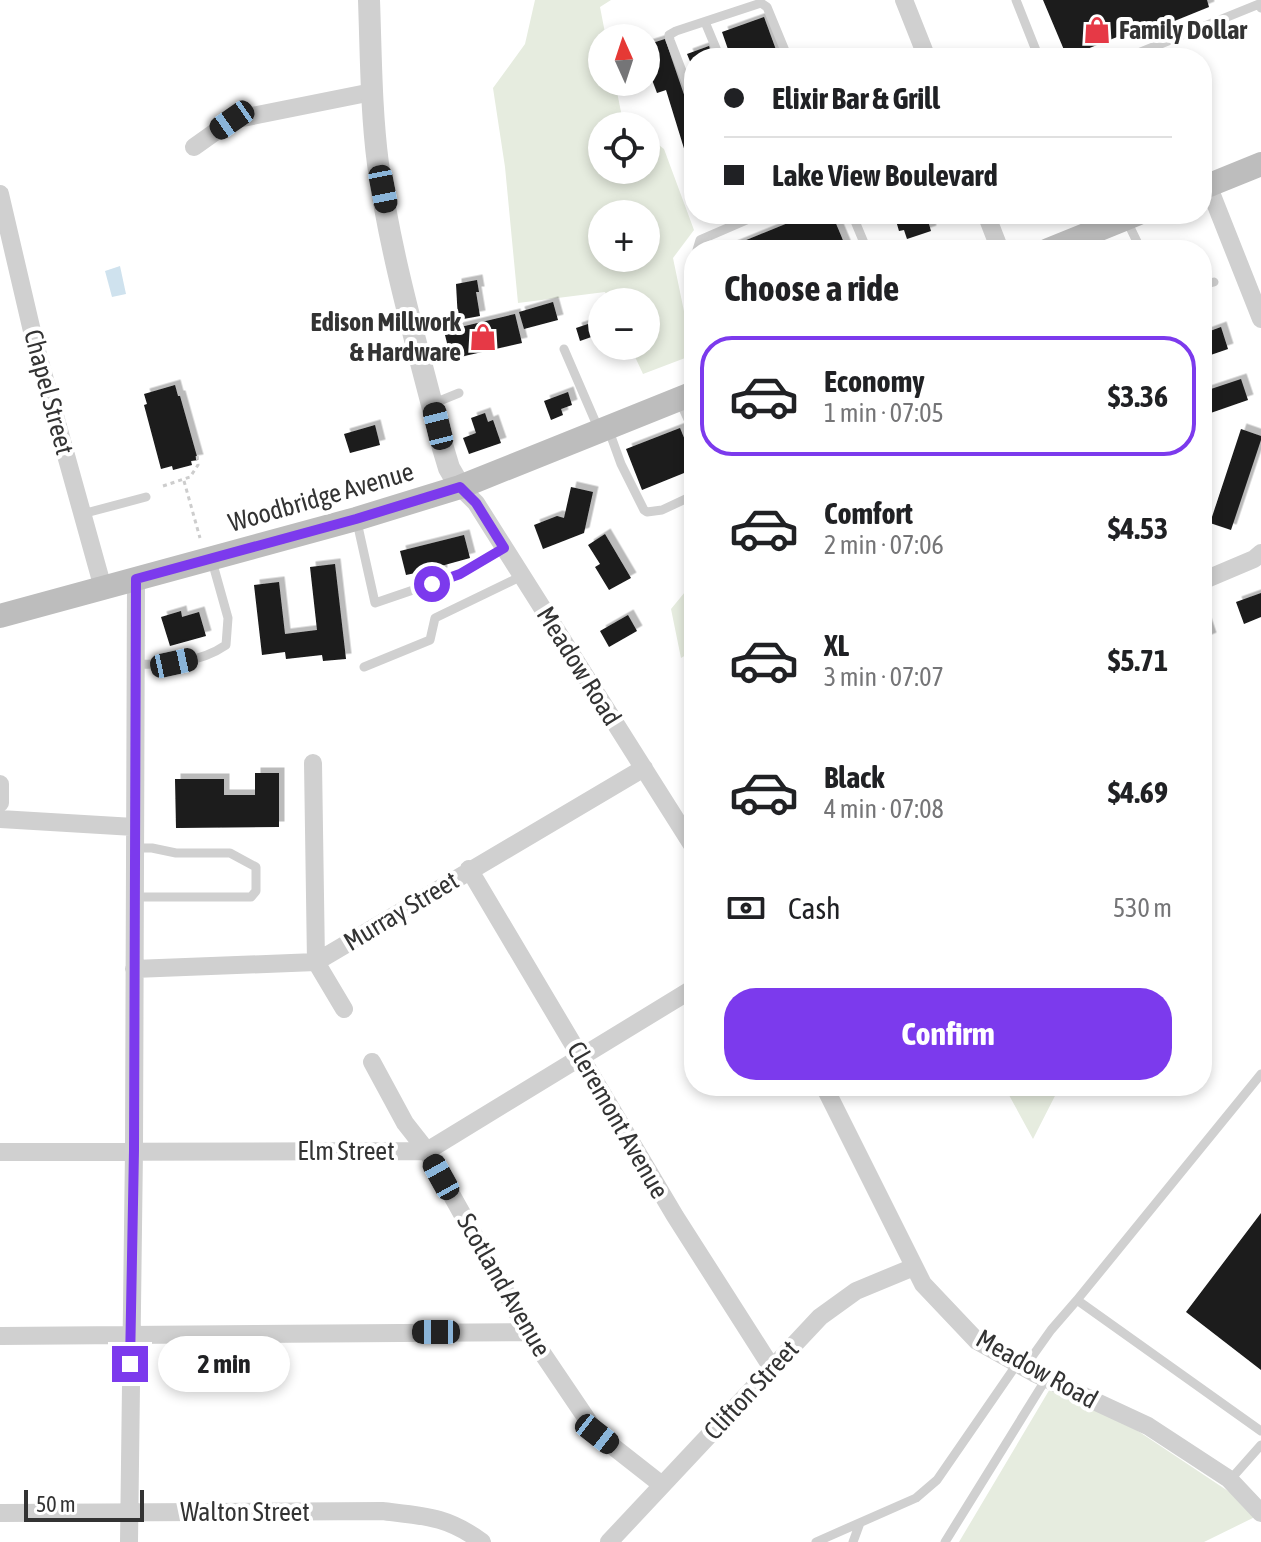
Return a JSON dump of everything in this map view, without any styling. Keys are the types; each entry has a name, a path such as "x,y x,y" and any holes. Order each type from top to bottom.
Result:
{"main road":[{"path":"1212,184 1261,164"},
{"path":"1070,240 1105,224"},
{"name":"Woodbridge Avenue","path":"0,616 136,579 206,548 356,519 460,487 684,397"}],"street":[{"path":"369,0 378,164 392,239 449,468 460,487"},
{"path":"904,0 923,48"},
{"path":"194,147 232,120 372,92"},
{"name":"Chapel Street","path":"0,194 35,344 103,588"},
{"path":"1212,204 1261,319"},
{"name":"Meadow Road","path":"460,487 476,503 684,832"},
{"path":"1212,577 1261,553"},
{"path":"129,1542 136,579"},
{"path":"313,763 316,962 344,1009"},
{"name":"Murray Street","path":"134,969 316,962 644,768"},
{"path":"0,784 0,803"},
{"path":"0,819 134,827"},
{"name":"Cleremont Avenue","path":"469,869 675,1216 772,1368"},
{"name":"Elm Street","path":"0,1152 427,1151 684,994"},
{"name":"Scotland Avenue","path":"372,1062 405,1123 427,1151 528,1332 597,1434 662,1485"},
{"name":"Meadow Road","path":"829,1096 923,1284 977,1341 1046,1379 1148,1426 1230,1480 1261,1513"},
{"name":"Clifton Street","path":"609,1542 820,1317 856,1291 914,1267"},
{"path":"0,1336 528,1332"},
{"name":"Walton Street","path":"0,1513 382,1511 437,1517 482,1542"}],"lane":[{"path":"1016,0 1035,48"},
{"path":"1236,0 1241,11"},
{"path":"684,75 669,35 764,4 784,48"},
{"path":"1150,48 1259,4 1261,8"},
{"path":"705,22 716,48"},
{"path":"700,240 731,224"},
{"path":"564,349 644,510 662,510 684,500"},
{"path":"432,404 459,393"},
{"path":"82,514 146,497"},
{"path":"356,519 375,603 460,574 504,548"},
{"path":"135,664 185,661 215,653 226,645 228,618 206,548"},
{"path":"364,667 430,640 435,618 522,576"},
{"path":"134,848 176,853 230,853 256,867 256,891 251,897 134,897"},
{"path":"816,1542 916,1498 937,1480 1020,1366 1261,1074"},
{"path":"1077,1300 1261,1431"},
{"path":"945,1542 1046,1379"},
{"path":"1230,1480 1261,1445"},
{"path":"853,1542 860,1523"}],"path":[{"path":"163,486 184,481 195,472 199,460 197,454"},
{"path":"184,481 206,548"}],"shaded area":[{"path":"535,0 611,0 600,7 603,24 588,24 588,96 618,96 621,112 588,112 588,184 660,184 660,146 664,149 684,203 684,224 692,224 694,230 673,258 684,311 684,358 643,374 636,360 660,360 660,288 588,288 588,294 518,303 505,167 493,88 525,44"},
{"path":"684,593 684,656 681,658 671,609"},
{"path":"1009,1096 1055,1096 1033,1139"},
{"path":"1057,1377 1261,1514 1204,1542 959,1542"}],"water":[{"path":"120,266 126,294 112,297 105,271"}],"building":[{"path":"1043,0 1207,0 1209,7 1130,39 1127,33 1090,48 1063,48"},
{"path":"764,17 775,48 728,48 722,32"},
{"path":"665,39 684,95 684,148 666,90 660,92 660,41"},
{"path":"786,224 836,224 843,240 746,240"},
{"path":"897,224 929,224 931,231 907,239 904,230 899,231"},
{"path":"477,280 480,316 458,320 456,284"},
{"path":"553,302 558,320 524,329 519,312"},
{"name":"Edison Millwork & Hardware","path":"515,314 522,343 460,357 461,361 452,363 444,331"},
{"path":"588,324 588,338 580,341 576,328"},
{"path":"1221,327 1228,349 1212,355 1212,330"},
{"path":"1241,379 1248,400 1212,413 1212,389"},
{"path":"175,385 198,460 191,461 192,465 173,470 172,466 161,469 144,405 147,404 144,394"},
{"path":"568,392 572,405 561,409 563,415 551,420 544,401"},
{"path":"485,413 488,422 493,420 501,443 469,454 463,438 476,433 471,418"},
{"path":"375,425 380,445 350,453 344,434"},
{"path":"680,428 684,438 684,473 642,490 626,449"},
{"path":"1241,429 1261,436 1231,530 1212,524"},
{"path":"571,487 593,492 584,533 543,549 534,525 557,516 564,518"},
{"path":"605,534 631,578 609,590 595,567 600,564 588,545"},
{"path":"464,535 470,558 441,566 442,573 422,578 420,572 406,575 400,551"},
{"path":"335,564 346,659 323,661 322,655 286,659 285,652 262,655 254,585 279,582 285,634 317,630 310,567"},
{"path":"1261,593 1261,617 1244,624 1236,602"},
{"path":"181,611 182,617 199,612 206,636 170,646 161,617"},
{"path":"628,615 637,631 609,647 600,631"},
{"path":"255,773 279,773 279,827 176,828 175,779 224,779 224,795 255,795"},
{"path":"1261,1213 1261,1370 1186,1312"}],"place":[{"name":"Family Dollar","path":"1097,30"},
{"name":"Edison Millwork & Hardware","path":"483,337"}],"route":[{"path":"130,1364 136,579 460,487 476,503 504,548 460,574 432,584"}]}
